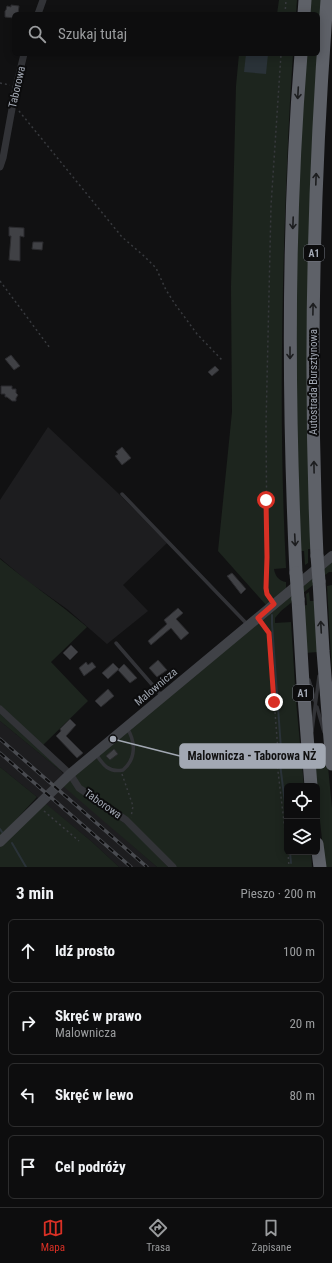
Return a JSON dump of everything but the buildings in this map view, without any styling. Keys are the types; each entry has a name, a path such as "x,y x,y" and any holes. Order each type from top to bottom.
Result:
{"highway":[{"path":"304,12 305,0"},
{"name":"Autostrada Bursztynowa","path":"327,0 318,140 314,250 313,410 317,556 322,651 331,760"},
{"name":"Autostrada Bursztynowa","path":"301,56 295,161 290,336 291,411 300,652 312,783"},
{"path":"318,855 320,867"}],"street":[{"path":"39,12 43,0"},
{"name":"Taborowa","path":"0,167 24,56"},
{"name":"Malownicza","path":"0,842 70,774 332,556"},
{"name":"Taborowa","path":"0,709 70,774 79,788 112,809 128,822 173,867"}],"lane":[{"path":"122,494 249,626"},
{"path":"116,643 163,697"},
{"path":"309,758 322,651"},
{"path":"300,652 331,760"},
{"path":"95,753 106,768 111,770 122,770 128,766 133,754 134,743 127,728"}],"path":[{"path":"285,12 286,0"},
{"path":"274,604 267,594 266,588 266,410 271,206 281,56"},
{"path":"0,83 16,87"},
{"path":"13,103 122,237 156,268 166,290 175,304 197,334 222,360"},
{"path":"0,281 50,348"},
{"path":"258,618 269,633 278,751 277,763 284,822"},
{"path":"122,770 133,806 133,812 128,822"},
{"path":"38,805 78,841"},
{"path":"288,855 289,867"}],"shaded area":[{"path":"279,0 297,0 296,12 277,12"},
{"path":"309,0 322,0 312,549 308,549 308,563 305,565 304,551 299,551 295,327 300,149 306,56 320,56 320,12 308,12"},
{"path":"239,56 293,56 289,115 282,349 282,436 286,568 274,569 278,578 281,581 286,582 286,589 267,606 218,551 232,412 231,287 236,86"},
{"path":"246,56 268,56 266,74 244,72"},
{"path":"48,427 119,494 167,543 123,585 148,611 107,644 67,609 26,580 0,558 0,500"},
{"path":"0,559 66,609 87,627 51,662 88,701 43,745 0,706"},
{"path":"332,561 332,572 329,572 281,611 275,618 275,623 291,622 296,701 304,783 284,783 284,855 311,855 312,867 176,867 80,785 74,776"},
{"path":"332,585 332,674 327,586"},
{"path":"309,592 310,601 315,601 318,652 305,653 302,606 307,605 306,594"},
{"path":"0,713 60,768 61,771 0,721"},
{"path":"0,721 61,771 116,831 157,867 119,867 91,841 0,767"},
{"path":"327,756 332,808 332,867 325,867 320,821 320,783 316,783 313,757"},
{"path":"0,767 37,797 0,837"},
{"path":"70,780 134,831 168,867 157,867 63,786"},
{"path":"45,803 91,841 119,867 0,867 0,847"}],"waterway":[{"path":"272,615 281,749 280,764 284,795"},
{"path":"12,843 26,867"},
{"path":"290,855 291,863"}],"railway":[{"path":"0,739 147,867"},
{"path":"0,753 131,867"}],"place":[{"name":"Malownicza - Taborowa NŻ","path":"113,739"}],"route":[{"path":"266,500 266,588 267,594 274,604 258,618 269,633 274,702"}]}
